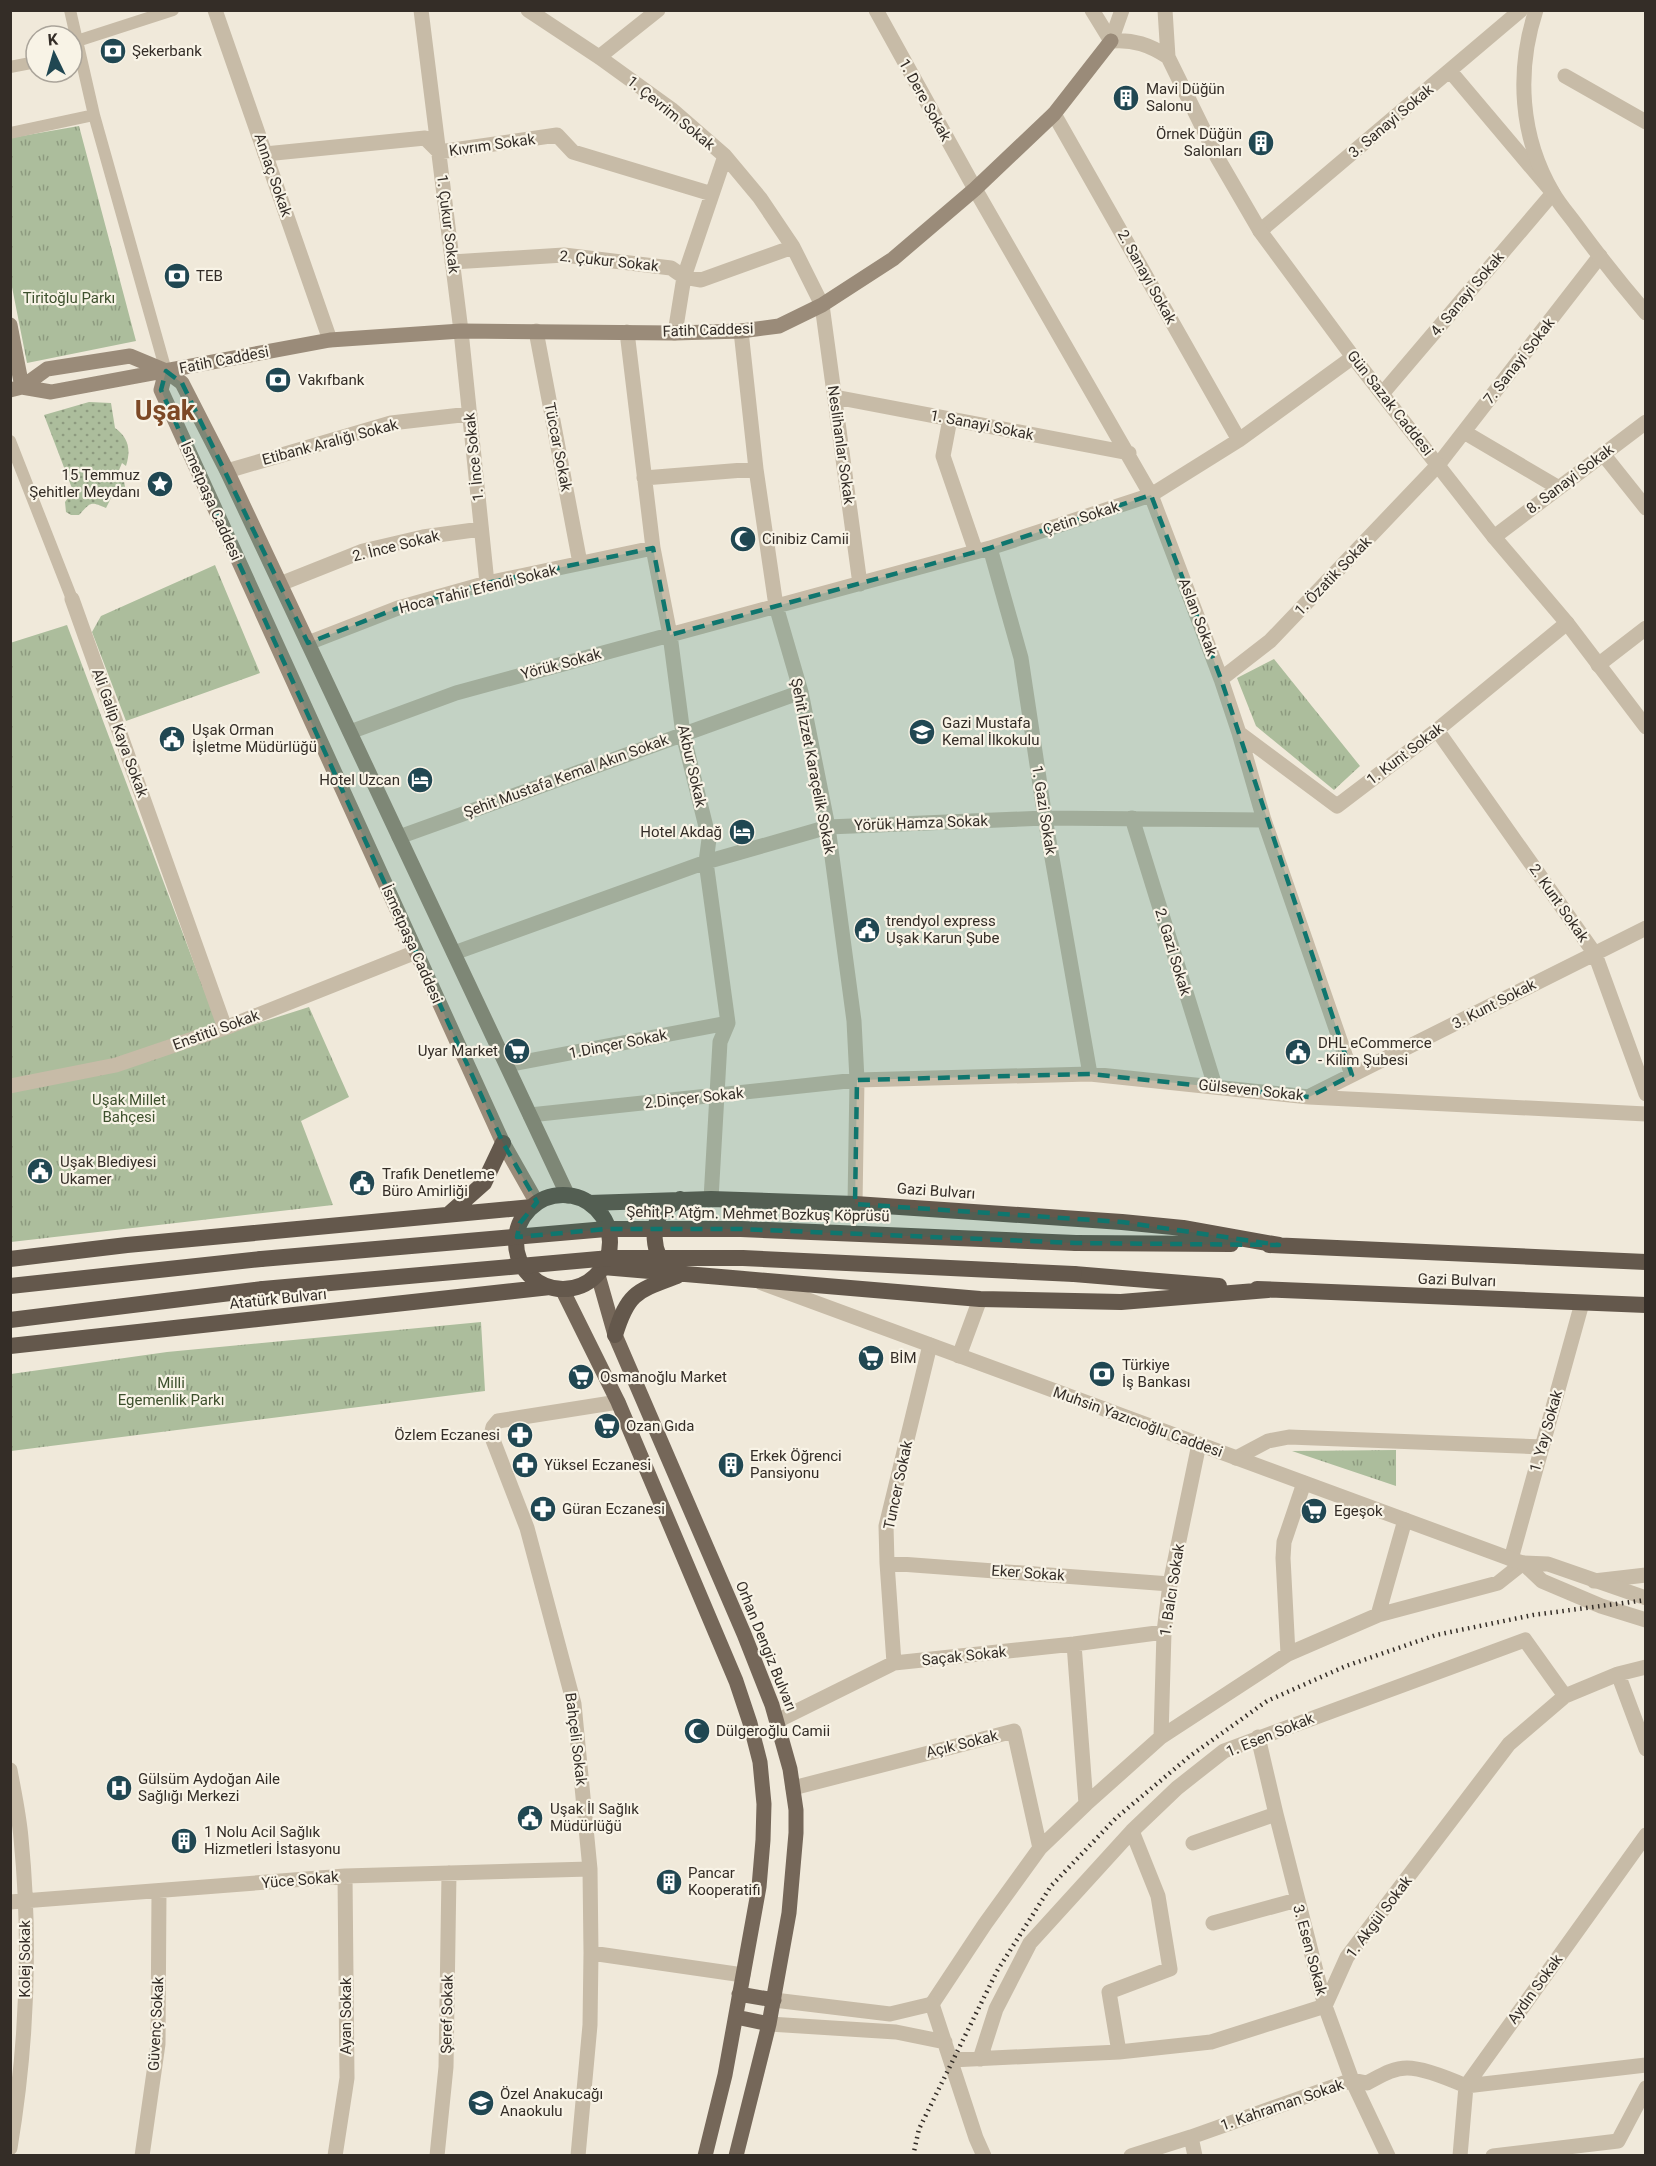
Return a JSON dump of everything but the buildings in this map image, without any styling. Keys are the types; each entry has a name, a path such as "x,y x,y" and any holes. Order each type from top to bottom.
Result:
{"highway":[{"path":"449,1214 484,1183 503,1143"},
{"path":"10,1259 127,1245 535,1205 552,1197 568,1196 589,1203 602,1216 609,1233 610,1251 600,1271 582,1286 556,1288 532,1278 520,1262 516,1243 520,1223 535,1205"},
{"path":"681,1199 663,1211 657,1225 655,1239 662,1262 682,1274"},
{"name":"Gazi Bulvarı","path":"589,1203 711,1199 855,1204 1122,1222 1183,1228 1279,1245"},
{"name":"Şehit P. Atğm. Mehmet Bozkuş Köprüsü","path":"10,1286 261,1259 606,1229 741,1229 1076,1243"},
{"name":"Gazi Bulvarı","path":"1076,1243 1279,1245 1646,1262"},
{"name":"Atatürk Bulvarı","path":"10,1320 263,1289 610,1258 743,1258 1074,1274"},
{"name":"Gazi Bulvarı","path":"600,1271 682,1274 980,1299 1121,1302 1268,1290"},
{"path":"615,1335 624,1306 632,1296 682,1274"},
{"name":"Gazi Bulvarı","path":"1074,1274 1268,1290 1646,1305"},
{"name":"Atatürk Bulvarı","path":"10,1346 556,1288"}],"main road":[{"name":"Fatih Caddesi","path":"16,388 51,392 330,340 461,331 675,333 741,331 779,326 822,305 893,259 975,189 1054,114 1111,41"},
{"path":"10,326 16,388 47,369 130,356 166,371"},
{"name":"İsmetpaşa Caddesi","path":"535,1205 503,1143 161,390 166,371 182,383 227,471 568,1196"},
{"name":"Orhan Dengiz Bulvarı","path":"600,1271 615,1335 744,1634 777,1721 793,1788 796,1810 795,1844 789,1913 769,2024 736,2156"},
{"path":"556,1288 618,1402 736,1682 760,1762 764,1804 759,1887 725,2075 705,2156"},
{"path":"740,1994 774,2000"},
{"path":"736,2017 769,2024"}],"street":[{"path":"84,46 173,10"},
{"name":"Annaç Sokak","path":"215,10 330,340"},
{"name":"1. Çukur Sokak","path":"421,10 461,331"},
{"name":"1. Çevrim Sokak","path":"528,10 671,109 725,156 760,198 793,247 822,305"},
{"path":"599,57 658,10"},
{"path":"1092,10 1111,41 1127,40 1153,47 1168,57"},
{"name":"Fatih Caddesi","path":"1111,41 1122,10"},
{"path":"1165,10 1168,57"},
{"name":"3. Sanayi Sokak","path":"1260,231 1521,10"},
{"path":"1536,10 1525,57 1524,113 1540,164 1553,193"},
{"name":"1. Dere Sokak","path":"879,12 975,189"},
{"name":"Gün Sazak Caddesi","path":"1168,57 1217,157 1260,231 1353,357 1494,537 1567,623 1646,727"},
{"path":"1450,71 1553,193 1646,314"},
{"path":"1565,76 1646,122"},
{"path":"84,78 166,371"},
{"name":"2. Sanayi Sokak","path":"1054,114 1239,440"},
{"path":"10,133 94,115"},
{"name":"Kıvrım Sokak","path":"265,154 424,138 439,152 556,135 573,152 712,194"},
{"path":"675,333 684,277 725,156"},
{"name":"Aslan Sokak","path":"975,189 1129,453 1151,495 1221,680 1264,820 1352,1075"},
{"name":"4. Sanayi Sokak","path":"1382,394 1553,193"},
{"name":"2. Çukur Sokak","path":"452,262 564,255 671,268 684,277 700,280 793,247"},
{"name":"7. Sanayi Sokak","path":"1438,465 1600,256"},
{"name":"Neslihanlar Sokak","path":"822,305 860,584"},
{"name":"1. İnce Sokak","path":"461,331 487,583"},
{"name":"Tüccar Sokak","path":"536,331 580,563"},
{"name":"Şehit İzzet Karaçelik Sokak","path":"741,331 756,469 776,606 801,692 828,827 854,1021 857,1080 855,1204"},
{"name":"Akbur Sokak","path":"627,332 653,548 670,635 683,734 709,839 706,862 729,1023 720,1041 711,1199"},
{"name":"Çetin Sokak","path":"776,606 983,550 1151,495 1239,440 1353,357"},
{"name":"1. Sanayi Sokak","path":"835,397 1129,453"},
{"name":"Etibank Aralığı Sokak","path":"227,471 391,423 470,414"},
{"name":"1. Gazi Sokak","path":"950,419 943,456 983,550 1021,658 1045,818 1090,1074"},
{"name":"8. Sanayi Sokak","path":"1494,537 1646,422"},
{"path":"1464,432 1559,488"},
{"name":"Ali Galip Kaya Sokak","path":"10,441 72,599 225,1028"},
{"path":"1603,454 1646,508"},
{"name":"1. Özatik Sokak","path":"1221,680 1270,641 1438,465"},
{"path":"644,478 756,469"},
{"name":"2. İnce Sokak","path":"280,584 363,551 423,537 481,528"},
{"name":"Hoca Tahir Efendi Sokak","path":"308,643 398,608 487,583 653,548"},
{"name":"Yörük Sokak","path":"350,732 456,693 776,606"},
{"name":"1. Kunt Sokak","path":"1239,733 1337,806 1437,730 1567,623"},
{"path":"1598,665 1646,628"},
{"name":"Şehit Mustafa Kemal Akın Sokak","path":"399,837 801,692"},
{"name":"2. Kunt Sokak","path":"1437,730 1595,954 1646,1094"},
{"name":"Yörük Hamza Sokak","path":"454,952 706,862 828,827 1045,818 1264,820"},
{"name":"2. Gazi Sokak","path":"1132,818 1215,1086"},
{"name":"3. Kunt Sokak","path":"1310,1096 1646,928"},
{"name":"Enstitü Sokak","path":"10,1086 116,1065 225,1028 416,952"},
{"name":"1.Dinçer Sokak","path":"507,1065 729,1023"},
{"name":"Gülseven Sokak","path":"857,1080 1090,1074 1310,1096 1646,1114"},
{"name":"2.Dinçer Sokak","path":"530,1115 857,1080"},
{"name":"Muhsin Yazıcıoğlu Caddesi","path":"754,1280 1517,1561 1548,1564 1646,1598"},
{"path":"960,1356 980,1299"},
{"name":"1. Yay Sokak","path":"1517,1561 1542,1447 1582,1303"},
{"name":"Tuncer Sokak","path":"894,1663 886,1526 930,1345"},
{"name":"Bahçeli Sokak","path":"578,2156 590,2025 591,1953 590,1869 574,1704 527,1528 491,1435 498,1421 618,1402"},
{"path":"1236,1458 1268,1441 1289,1437 1542,1447"},
{"name":"1. Balcı Sokak","path":"1161,1737 1164,1632 1170,1584 1199,1444"},
{"path":"1288,1654 1282,1558 1284,1542 1304,1483"},
{"path":"1378,1615 1405,1520"},
{"path":"774,2000 890,2014 932,2004 985,1924 1040,1848 1161,1737 1288,1654 1378,1615 1498,1583 1517,1561"},
{"name":"Muhsin Yazıcıoğlu Caddesi","path":"1517,1561 1542,1581 1601,1606 1646,1620"},
{"name":"Eker Sokak","path":"887,1563 1170,1584"},
{"path":"1594,1581 1646,1575"},
{"name":"Saçak Sokak","path":"777,1721 894,1663 1164,1632"},
{"name":"1. Esen Sokak","path":"980,2059 996,2009 1030,1943 1132,1831 1177,1788 1224,1751 1525,1640 1564,1696"},
{"path":"1074,1644 1086,1804"},
{"name":"1. Akgül Sokak","path":"1325,2006 1347,1957 1509,1744 1564,1696 1618,1674 1646,1667"},
{"path":"1618,1674 1646,1749"},
{"name":"Açık Sokak","path":"793,1788 1014,1731 1040,1848"},
{"name":"3. Esen Sokak","path":"1258,1737 1325,2006 1352,2080 1388,2156"},
{"name":"Kolej Sokak","path":"10,1770 21,1836 18,1901 25,2025 10,2148"},
{"path":"1193,1843 1276,1814"},
{"path":"1119,2052 1109,1992 1170,1969 1158,1896 1132,1831"},
{"name":"Aydın Sokak","path":"1466,2086 1646,1835"},
{"name":"Yüce Sokak","path":"18,1901 345,1876 590,1869"},
{"name":"Şeref Sokak","path":"437,2156 447,2067 450,1873"},
{"name":"Ayan Sokak","path":"335,2156 346,2078 345,1876"},
{"name":"Güvenç Sokak","path":"142,2156 158,2044 159,1891"},
{"path":"1213,1923 1297,1900"},
{"path":"591,1953 743,1975"},
{"path":"932,2004 984,2156"},
{"path":"951,2060 1119,2052 1210,2042 1325,2006"},
{"path":"769,2024 896,2032 945,2042"},
{"name":"1. Kahraman Sokak","path":"1131,2156 1352,2080 1367,2083 1387,2072 1407,2068 1440,2076 1466,2086 1646,2065"},
{"path":"1460,2156 1466,2086"},
{"path":"1493,2156 1618,2141 1646,2088"},
{"path":"1191,2137 1195,2156"}],"highlighted area":[{"path":"166,371 182,383 308,643 398,608 487,583 653,548 670,635 990,548 1151,495 1221,679 1352,1075 1309,1097 1090,1074 857,1080 855,1204 1122,1222 1279,1245 1076,1243 741,1229 606,1229 517,1237 520,1223 537,1202 503,1143 161,390"}],"green space":[{"name":"Tiritoğlu Parkı","path":"79,126 136,341 27,363 11,282 10,138"},
{"path":"89,402 111,403 115,428 128,445 126,466 122,463 117,475 123,476 126,492 120,495 113,494 106,508 91,504 79,515 71,515 66,512 65,502 73,491 44,415"},
{"path":"215,565 260,673 126,721 92,632 101,616"},
{"name":"Uşak Millet Bahçesi","path":"67,625 221,1035 309,1007 349,1097 301,1121 333,1205 11,1242 10,643"},
{"path":"1274,659 1360,766 1334,790 1256,726 1237,678"},
{"name":"Milli Egemenlik Parkı","path":"481,1322 485,1391 11,1451 11,1374 167,1352"},
{"path":"1396,1450 1396,1486 1292,1451"}],"railway":[{"path":"913,2156 919,2129 997,1971 1051,1886 1116,1818 1190,1756 1267,1701 1346,1666 1436,1635 1533,1615 1646,1600"}],"place":[{"name":"Şekerbank","path":"113,51"},
{"name":"Mavi Düğün Salonu","path":"1126,98"},
{"name":"Örnek Düğün Salonları","path":"1261,143"},
{"name":"TEB","path":"177,276"},
{"name":"Vakıfbank","path":"278,380"},
{"name":"15 Temmuz Şehitler Meydanı","path":"160,484"},
{"name":"Cinibiz Camii","path":"743,539"},
{"name":"Gazi Mustafa Kemal İlkokulu","path":"922,732"},
{"name":"Uşak Orman İşletme Müdürlüğü","path":"172,739"},
{"name":"Hotel Uzcan","path":"420,780"},
{"name":"Hotel Akdağ","path":"742,832"},
{"name":"trendyol express Uşak Karun Şube","path":"867,930"},
{"name":"Uyar Market","path":"517,1051"},
{"name":"DHL eCommerce - Kilim Şubesi","path":"1298,1052"},
{"name":"Uşak Blediyesi Ukamer","path":"40,1171"},
{"name":"Trafik Denetleme Büro Amirliği","path":"362,1183"},
{"name":"BİM","path":"871,1358"},
{"name":"Türkiye İş Bankası","path":"1102,1374"},
{"name":"Osmanoğlu Market","path":"581,1377"},
{"name":"Ozan Gıda","path":"607,1426"},
{"name":"Özlem Eczanesi","path":"520,1435"},
{"name":"Yüksel Eczanesi","path":"525,1465"},
{"name":"Erkek Öğrenci Pansiyonu","path":"731,1465"},
{"name":"Güran Eczanesi","path":"543,1509"},
{"name":"Egeşok","path":"1314,1511"},
{"name":"Dülgeroğlu Camii","path":"697,1731"},
{"name":"Gülsüm Aydoğan Aile Sağlığı Merkezi","path":"119,1788"},
{"name":"Uşak İl Sağlık Müdürlüğü","path":"530,1818"},
{"name":"1 Nolu Acil Sağlık Hizmetleri İstasyonu","path":"184,1841"},
{"name":"Pancar Kooperatifi","path":"669,1882"},
{"name":"Özel Anakucağı Anaokulu","path":"481,2103"}],"district":[{"name":"Uşak","path":"165,411"}]}
